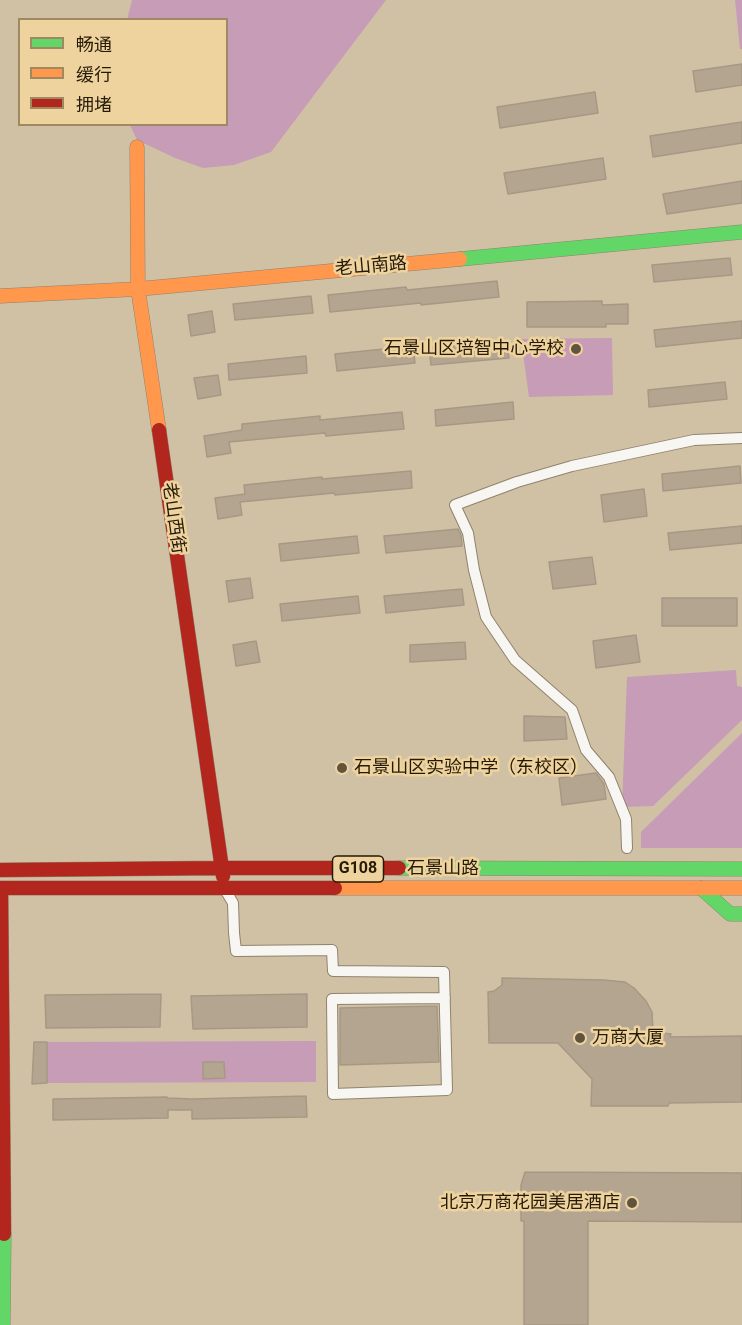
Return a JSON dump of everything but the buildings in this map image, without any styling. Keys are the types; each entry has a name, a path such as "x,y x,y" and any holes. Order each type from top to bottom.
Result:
{"main road":[{"name":"老山西街","path":"137,147 138,289 224,888"},
{"name":"老山南路","path":"0,296 138,289 742,232"},
{"name":"石景山路","path":"0,870 742,869"},
{"name":"石景山路","path":"0,888 742,888"},
{"path":"0,888 4,1178 3,1325"},
{"path":"701,888 730,914 742,914"}],"street":[{"path":"627,848 626,819 609,777 586,750 572,710 515,660 486,617 474,570 468,533 455,506 517,482 572,466 694,440 742,438"},
{"path":"224,888 233,903 237,951 332,950 333,971 444,972 445,998 447,1090 333,1094 332,999 445,998"}],"shaded area":[{"path":"132,0 386,0 271,152 234,165 203,168 137,140 130,126 228,126 228,18 128,18"},
{"path":"735,0 742,0 742,49 740,49"},
{"path":"612,338 613,395 529,397 521,339"},
{"path":"736,670 737,686 742,687 742,720 653,806 622,807 627,677"},
{"path":"742,733 742,848 641,848 641,832"},
{"path":"316,1041 316,1082 47,1083 47,1042"}],"traffic: fast":[{"path":"460,259 742,232"},
{"path":"399,868 742,869"},
{"path":"701,888 730,914 742,914"},
{"path":"3,1325 4,1234"}],"traffic: slow":[{"path":"137,147 138,289 159,430"},
{"path":"0,296 138,289 460,259"},
{"path":"335,888 742,888"}],"traffic: jam":[{"path":"159,430 223,876"},
{"path":"0,870 399,868"},
{"path":"0,888 335,888"},
{"path":"1,888 4,1234"}],"place":[{"name":"石景山区培智中心学校","path":"576,349"},
{"name":"石景山区实验中学（东校区）","path":"342,768"},
{"name":"万商大厦","path":"580,1038"},
{"name":"北京万商花园美居酒店","path":"632,1203"}]}
